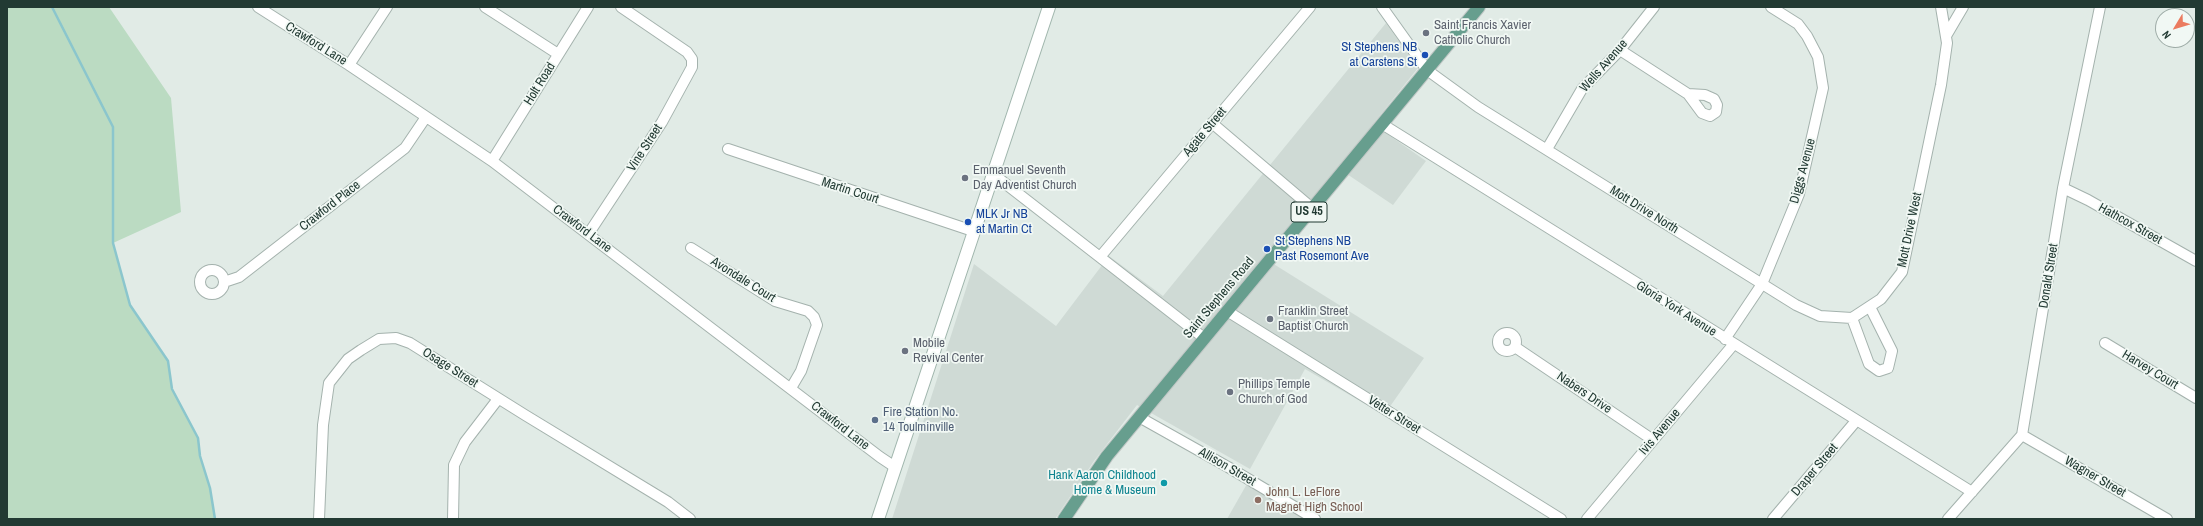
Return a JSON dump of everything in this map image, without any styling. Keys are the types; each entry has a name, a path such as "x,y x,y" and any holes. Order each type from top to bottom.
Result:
{"main road":[{"path":"878,519 1049,7"},
{"name":"Saint Stephens Road","path":"1064,519 1107,456 1479,7"}],"street":[{"name":"Crawford Lane","path":"258,7 350,65 492,161 895,466"},
{"path":"350,65 387,7"},
{"path":"485,7 558,54"},
{"name":"Holt Road","path":"492,161 588,7"},
{"name":"Vine Street","path":"588,233 662,122 692,67 692,59 687,52 621,7"},
{"name":"Agate Street","path":"1100,257 1310,7"},
{"name":"Mott Drive North","path":"1382,7 1427,70 1478,107 1796,305 1820,316 1852,318"},
{"name":"Wells Avenue","path":"1547,149 1582,89 1620,50 1654,7"},
{"name":"Diggs Avenue","path":"1729,342 1762,284 1799,194 1823,88 1818,57 1807,36 1798,24 1771,7"},
{"name":"Mott Drive West","path":"1870,307 1881,299 1902,272 1941,85 1947,43 1941,7"},
{"path":"1946,36 1963,7"},
{"name":"Donald Street","path":"2022,435 2063,188 2100,7"},
{"path":"1620,50 1688,94"},
{"name":"Crawford Place","path":"224,282 239,277 405,148 426,117"},
{"path":"1212,123 1312,208"},
{"name":"Gloria York Avenue","path":"1382,124 1729,342 1972,492"},
{"name":"Martin Court","path":"728,149 748,157 973,231"},
{"path":"993,174 1204,338"},
{"name":"Hathcox Street","path":"2063,188 2088,200 2196,261"},
{"name":"Avondale Court","path":"691,248 774,301 808,311 814,317 817,325 801,371 791,388"},
{"path":"1870,307 1892,351 1888,368 1879,371 1869,364 1852,318 1870,307"},
{"name":"Vetter Street","path":"1226,311 1561,519"},
{"name":"Osage Street","path":"318,519 323,425 329,383 348,360 361,350 379,339 396,338 410,343 498,399 668,502 690,519"},
{"name":"Ivis Avenue","path":"1587,519 1653,440 1729,342"},
{"name":"Harvey Court","path":"2104,343 2196,398"},
{"name":"Nabers Drive","path":"1515,347 1653,440"},
{"path":"453,519 454,465 465,442 498,399"},
{"name":"Allison Street","path":"1139,418 1228,467 1315,519"},
{"name":"Draper Street","path":"1774,519 1856,421"},
{"path":"1948,519 2022,435"},
{"name":"Wagner Street","path":"2022,435 2167,519"}],"shaded area":[{"path":"1386,23 1418,68 1373,124 1426,161 1393,205 1338,168 1264,258 1424,358 1384,415 1305,369 1250,469 1137,405 1094,461 1055,519 892,519 974,264 1056,326 1109,256 1163,296"},
{"name":"John L. LeFlore Magnet High School","path":"1248,482 1310,519 1227,519"}],"green space":[{"path":"7,7 109,7 171,98 181,212 113,243 130,304 168,361 172,389 198,438 200,456 210,488 215,519 7,519"}],"waterway":[{"path":"52,7 113,127 113,243 130,305 168,361 172,389 198,438 200,456 210,488 215,519"}],"place":[{"name":"Saint Francis Xavier Catholic Church","path":"1426,33"},
{"name":"St Stephens NB at Carstens St","path":"1425,55"},
{"name":"Emmanuel Seventh Day Adventist Church","path":"965,178"},
{"name":"MLK Jr NB at Martin Ct","path":"968,222"},
{"name":"St Stephens NB Past Rosemont Ave","path":"1267,249"},
{"name":"Franklin Street Baptist Church","path":"1270,319"},
{"name":"Mobile Revival Center","path":"905,351"},
{"name":"Phillips Temple Church of God","path":"1230,392"},
{"name":"Fire Station No. 14 Toulminville","path":"875,420"},
{"name":"Hank Aaron Childhood Home & Museum","path":"1164,483"},
{"name":"John L. LeFlore Magnet High School","path":"1258,500"}]}
